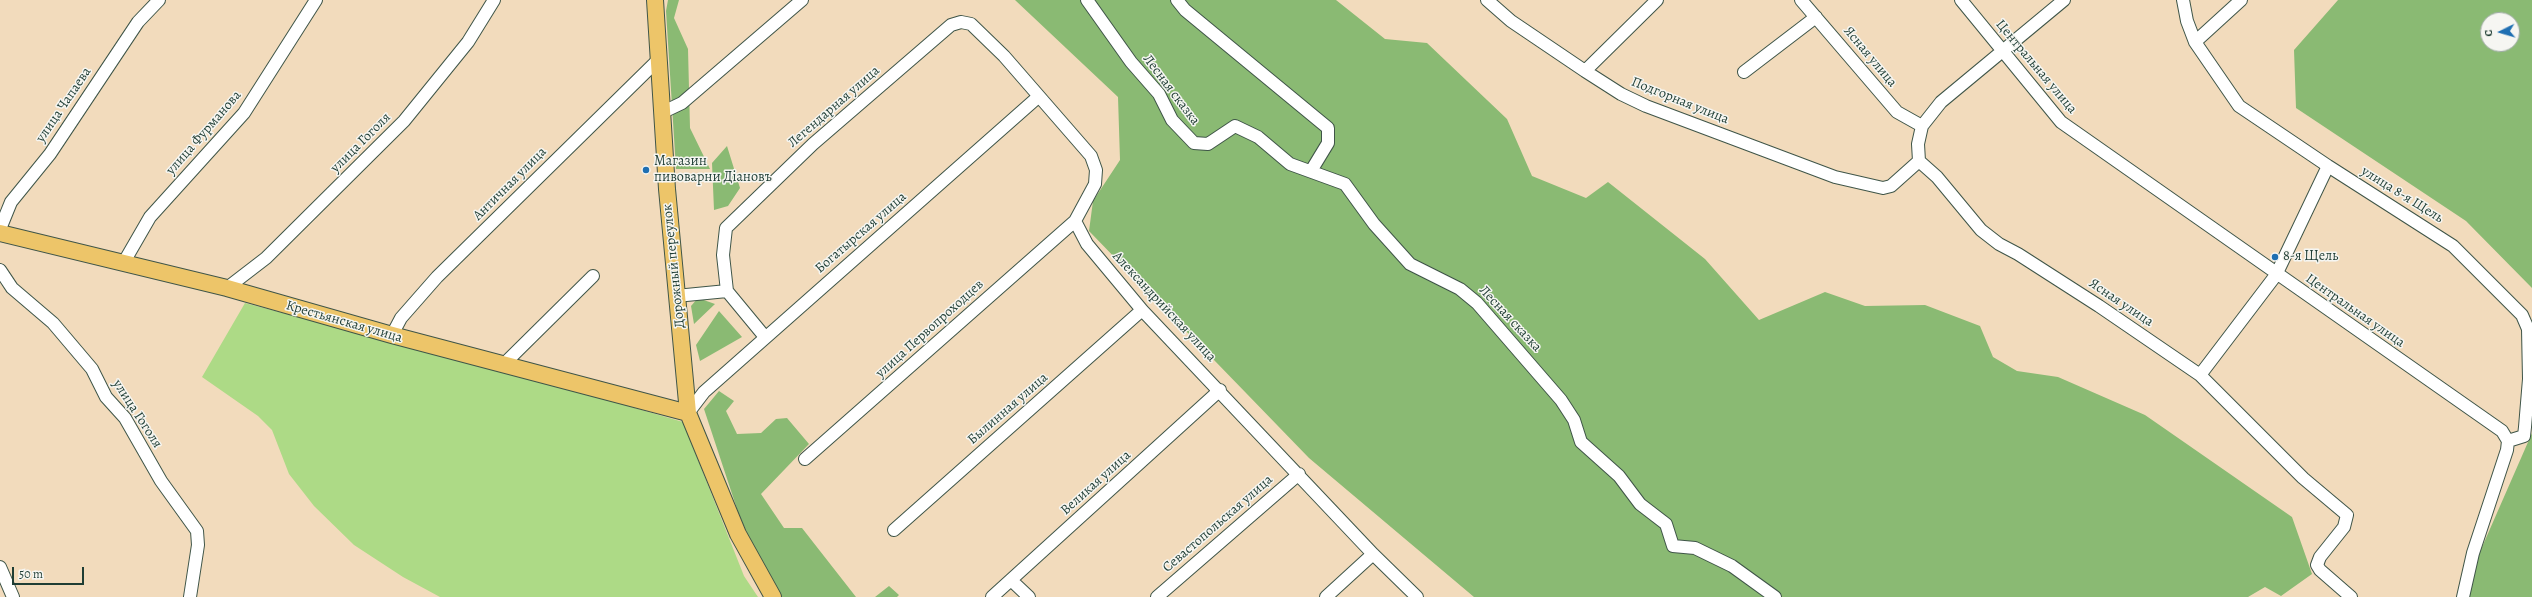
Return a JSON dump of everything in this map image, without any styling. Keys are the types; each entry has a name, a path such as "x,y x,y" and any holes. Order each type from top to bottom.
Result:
{"main road":[{"name":"Дорожный переулок","path":"655,0 661,113 676,296 688,413 738,534 774,597"},
{"name":"Крестьянская улица","path":"0,233 227,288 392,335 688,413"}],"street":[{"name":"улица Чапаева","path":"0,229 11,202 50,154 138,22 159,0"},
{"name":"улица Фурманова","path":"124,262 150,217 244,113 316,0"},
{"name":"улица Гоголя","path":"227,288 266,258 404,121 468,42 494,0"},
{"path":"661,113 682,103 802,0"},
{"name":"Лесная сказка","path":"1087,0 1131,62 1158,94 1172,120 1194,143 1208,144 1235,126 1258,137 1290,164 1345,184 1374,224 1410,264 1460,289 1478,303 1561,400 1574,420 1581,442 1619,476 1640,504 1666,524 1673,546 1695,548 1732,566 1774,597"},
{"path":"1177,0 1185,10 1328,128 1328,143 1311,171"},
{"path":"1585,70 1657,0"},
{"name":"Ясная улица","path":"1802,0 1897,112 1922,126"},
{"name":"Центральная улица","path":"1961,0 2061,122 2276,275 2502,431 2508,441"},
{"path":"1919,161 1918,144 1922,126 1941,102 2001,50 2064,0"},
{"name":"улица 8-я Щель","path":"2183,0 2187,21 2195,42 2239,106 2328,166 2460,250 2522,314 2528,329 2530,379 2525,427 2524,436 2508,441"},
{"path":"2195,42 2241,0"},
{"name":"Подгорная улица","path":"1494,2 1511,22 1621,94 1646,106 1835,178 1883,188 1891,186 1919,161"},
{"path":"1744,72 1816,17"},
{"name":"Легендарная улица","path":"727,291 723,255 726,228 813,144 951,25 961,22 971,24 999,51 1038,97"},
{"name":"Античная улица","path":"392,335 401,318 437,277 658,60"},
{"path":"1038,97 1091,156 1096,170 1095,184 1075,221"},
{"name":"Богатырская улица","path":"688,413 704,392 1038,97"},
{"name":"Ясная улица","path":"1919,161 1937,177 1987,235 2099,306 2200,375 2303,478 2347,515 2344,527 2320,557 2317,565 2320,570 2351,597"},
{"path":"2200,375 2276,275 2328,166"},
{"name":"Александрийская улица","path":"1075,221 1087,244 1142,310 1220,390 1373,554 1417,597"},
{"name":"улица Первопроходцев","path":"805,460 1075,221"},
{"name":"улица Гоголя","path":"0,270 12,288 53,323 92,370 106,397 125,418 161,481 197,531 198,545 190,597"},
{"path":"504,365 592,276"},
{"path":"676,296 727,291 765,337"},
{"name":"Былинная улица","path":"894,530 1142,310"},
{"name":"Великая улица","path":"992,597 1220,390"},
{"path":"2463,597 2473,554 2508,441"},
{"name":"Севастопольская улица","path":"1157,597 1299,474"},
{"path":"1326,597 1373,554"},
{"path":"0,567 13,597"},
{"path":"1011,580 1028,597"}],"green space":[{"path":"668,0 679,0 674,18 688,49 690,128 710,169 676,169 666,11"},
{"path":"1015,0 1336,0 1385,39 1427,43 1507,119 1532,176 1586,198 1608,182 1705,259 1759,320 1825,292 1865,306 1925,305 1980,326 1993,357 2017,371 2058,377 2145,415 2292,517 2312,574 2281,596 2265,587 2248,597 1474,597 1309,458 1089,231 1093,201 1120,160 1118,97"},
{"path":"2338,0 2532,0 2532,288 2466,221 2296,108 2294,50"},
{"path":"727,146 740,188 728,206 714,210 712,163"},
{"path":"698,298 715,304 694,324 691,306"},
{"path":"245,303 559,386 683,422 744,576 758,597 440,597 403,577 354,545 314,506 289,474 272,430 258,416 202,377"},
{"path":"719,311 742,337 700,361 696,345"},
{"path":"719,391 734,401 726,411 737,434 761,433 776,419 787,418 809,444 761,494 784,528 802,528 856,597 782,597 759,561 738,512 704,409"},
{"path":"2532,433 2532,597 2469,597 2479,554"},
{"path":"889,586 899,595 897,597 875,597"}],"place":[{"name":"Магазин пивоварни Дiановъ","path":"646,170"},
{"name":"8-я Щель","path":"2275,257"}]}
